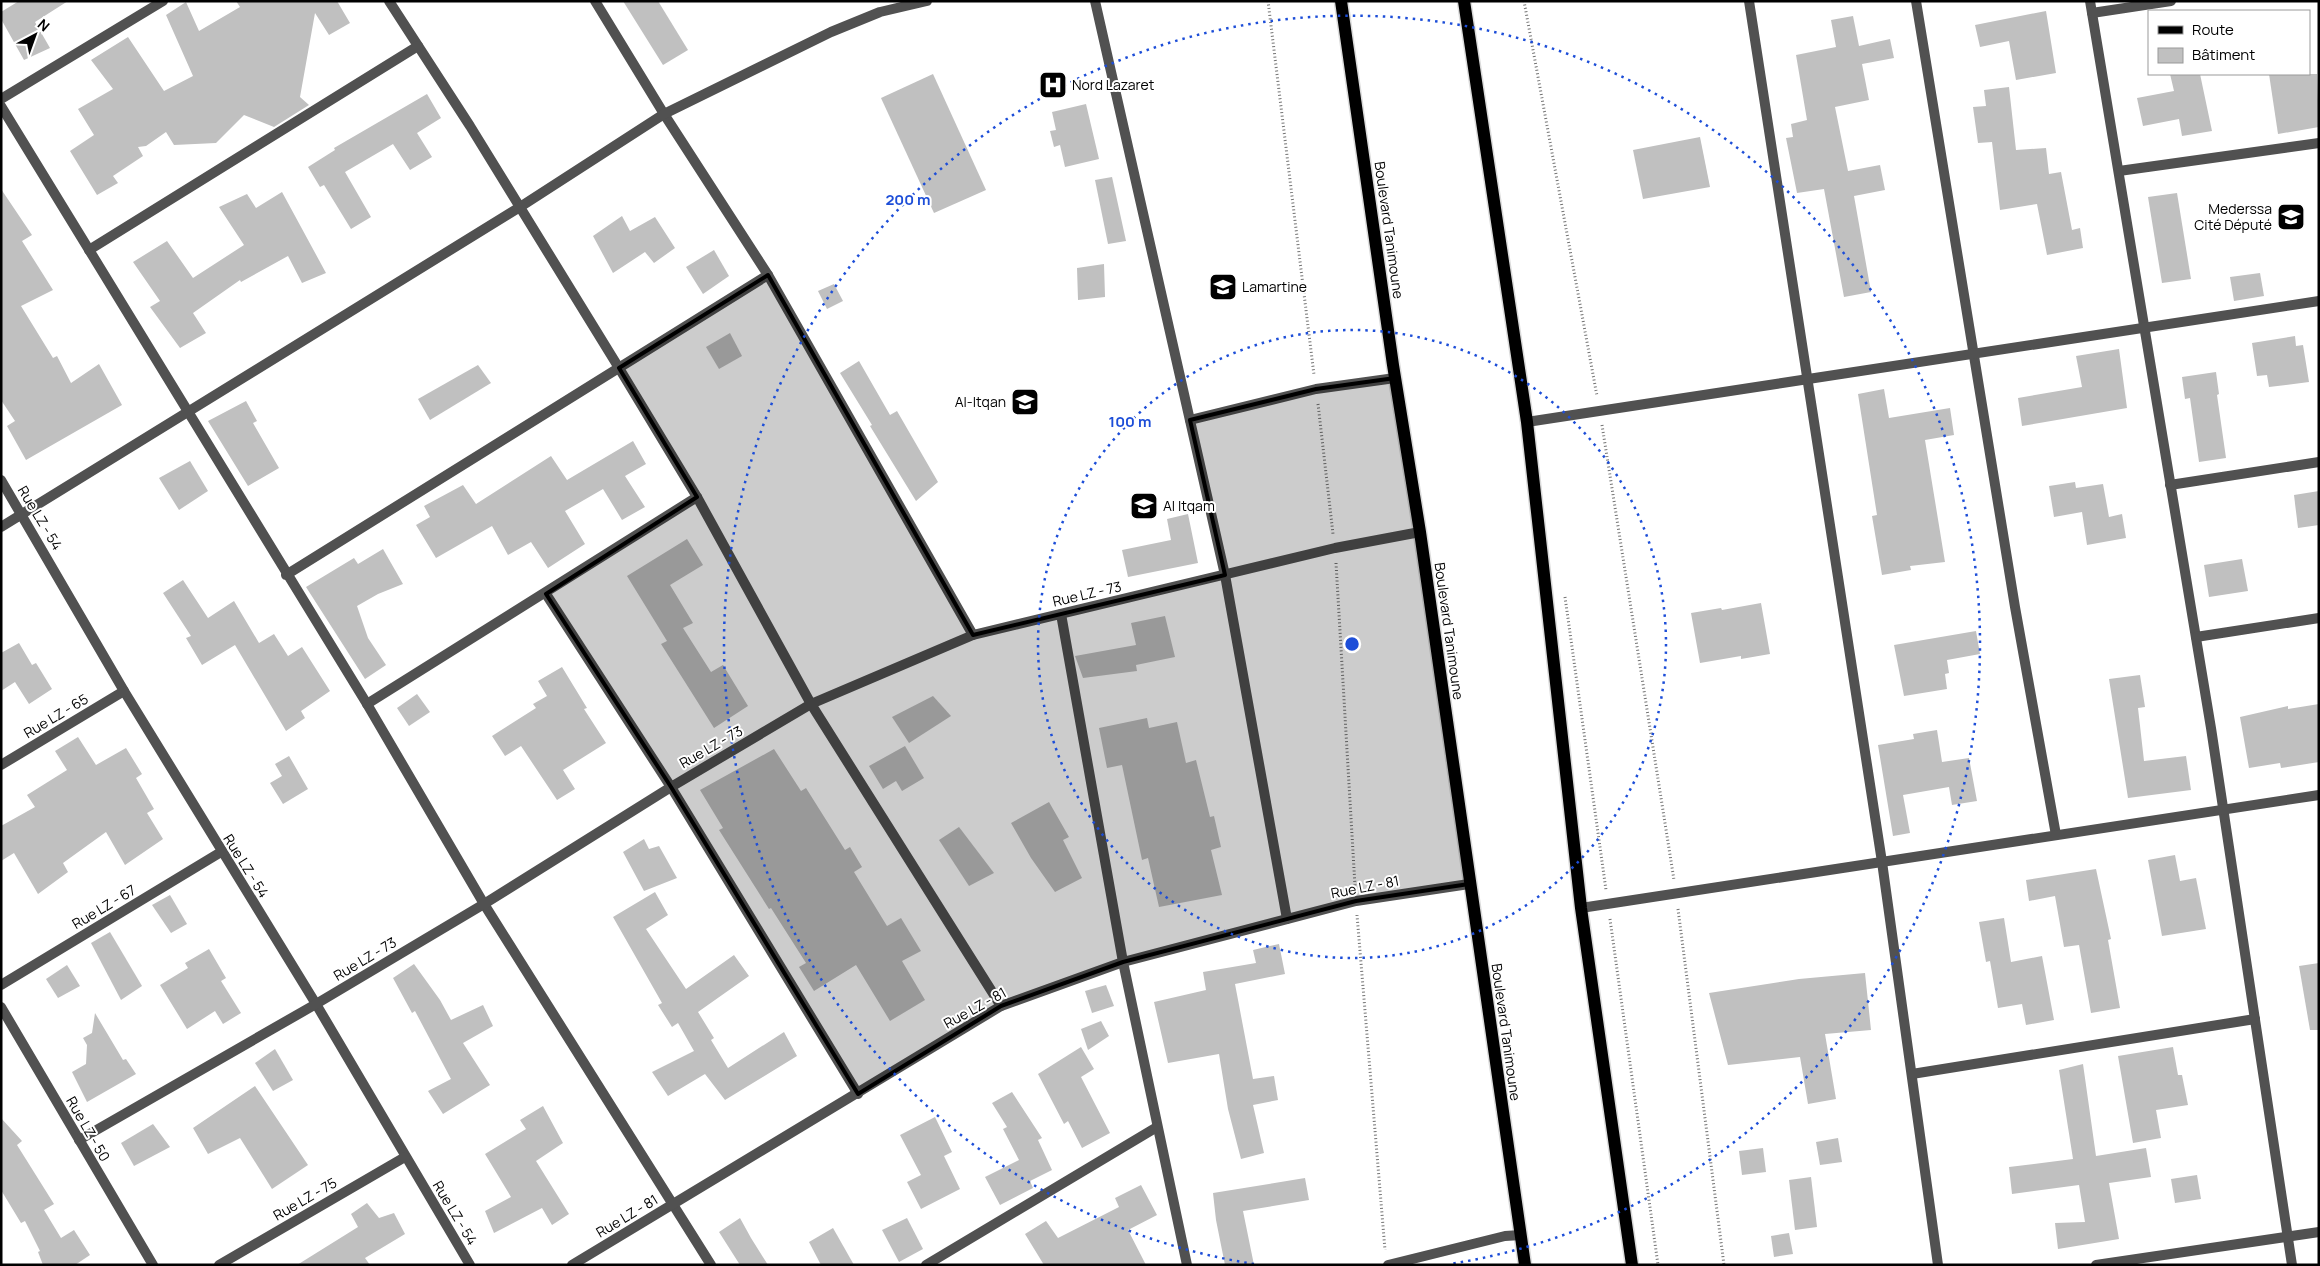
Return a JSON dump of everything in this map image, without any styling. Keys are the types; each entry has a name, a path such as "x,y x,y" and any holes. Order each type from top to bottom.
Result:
{"main road":[{"name":"Boulevard Tanimoune","path":"1341,1 1395,378 1420,532 1525,1265"},
{"path":"1464,1 1527,422 1581,908 1632,1265"}],"street":[{"path":"1,99 163,1"},
{"path":"389,1 619,368 697,497 811,704 1000,1006"},
{"path":"595,1 664,114 768,275 973,635"},
{"path":"1,527 188,414 520,208 664,114 831,32 880,12 927,1"},
{"path":"1095,1 1225,575 1287,919"},
{"path":"1749,1 1882,862 1938,1265"},
{"path":"1916,1 2056,835"},
{"path":"2090,1 2196,637 2292,1265"},
{"path":"2092,13 2171,1"},
{"path":"89,250 418,46"},
{"path":"1,106 366,704 484,904 711,1265"},
{"path":"2119,171 2319,143"},
{"path":"286,575 768,275"},
{"path":"1527,422 2319,300"},
{"path":"1190,420 1316,389 1395,378"},
{"path":"2170,485 2319,462"},
{"name":"Rue LZ - 54","path":"1,480 124,691 316,1004 470,1265"},
{"path":"366,704 546,594 697,497"},
{"name":"Rue LZ - 73","path":"79,1140 316,1004 484,904 671,787 811,704 973,635 1335,548 1420,532"},
{"path":"546,594 671,787 858,1094"},
{"path":"1061,614 1123,962 1156,1127 1187,1265"},
{"path":"2196,637 2319,618"},
{"name":"Rue LZ - 65","path":"1,765 124,691"},
{"path":"1581,908 2319,795"},
{"name":"Rue LZ - 67","path":"1,985 222,852"},
{"name":"Rue LZ - 81","path":"572,1265 858,1094 1000,1006 1123,962 1356,901 1469,884"},
{"name":"Rue LZ - 50","path":"1,1007 153,1265"},
{"path":"1912,1074 2255,1018"},
{"path":"926,1265 1156,1127"},
{"name":"Rue LZ - 75","path":"219,1265 405,1157"},
{"path":"2096,1265 2319,1232"},
{"path":"1387,1260 1505,1236 1521,1235"}],"path":[{"path":"1268,1 1335,548 1356,901 1387,1260"},
{"path":"1524,1 1599,410 1676,893 1724,1265"},
{"path":"1564,588 1658,1265"}],"highlighted area":[{"path":"768,275 973,635 1225,575 1190,420 1316,389 1395,378 1469,884 1356,901 1123,962 1001,1006 858,1094 671,787 546,594 697,497 619,368"}],"building":[{"path":"19,1 68,1 35,22 50,48 24,60 1,19 1,12"},
{"path":"236,1 337,1 350,23 329,35 315,13 300,97 309,105 274,127 244,115 216,143 174,145 166,132 146,146 138,147 143,156 113,176 118,183 97,195 70,151 94,135 78,109 113,89 91,60 128,37 164,91 193,76 166,15 186,2 199,31 240,7"},
{"path":"623,1 658,1 688,50 663,65"},
{"path":"2046,11 2056,73 2016,80 2009,41 1980,47 1975,25"},
{"path":"1853,16 1859,46 1890,39 1894,58 1862,64 1869,100 1835,107 1848,171 1880,165 1885,190 1854,196 1871,292 1844,297 1824,189 1797,193 1786,138 1793,137 1791,124 1807,120 1796,55 1836,47 1831,20"},
{"path":"933,74 986,190 934,213 881,98"},
{"path":"2317,74 2319,127 2278,134 2269,75"},
{"path":"2170,75 2200,75 2212,131 2182,136 2179,119 2143,126 2137,98 2174,91"},
{"path":"2009,87 2016,150 2046,148 2049,174 2061,172 2072,230 2080,228 2083,248 2047,255 2037,204 2000,210 1992,142 1978,143 1973,107 1986,106 1984,90"},
{"path":"427,94 441,118 417,133 432,157 410,170 393,144 345,172 371,217 351,229 324,185 320,187 308,167 335,150 334,148"},
{"path":"1086,104 1099,159 1065,167 1060,145 1054,147 1050,131 1056,130 1052,112"},
{"path":"1700,137 1710,187 1643,199 1633,150"},
{"path":"1112,177 1126,241 1108,244 1095,180"},
{"path":"1,189 32,235 22,241 53,290 21,306 53,358 57,356 71,383 99,364 122,405 26,460 7,426 15,421 1,400"},
{"path":"282,192 326,273 302,283 288,256 241,282 240,280 193,313 206,333 180,348 150,307 160,301 133,262 167,241 193,278 244,245 219,207 247,194 256,208"},
{"path":"2177,193 2191,279 2162,283 2148,197"},
{"path":"622,216 630,231 655,217 675,248 654,263 645,252 613,273 593,236"},
{"path":"714,250 729,276 703,294 686,267"},
{"path":"1104,264 1105,297 1078,300 1077,268"},
{"path":"2260,273 2264,296 2234,301 2230,277"},
{"path":"834,284 843,301 827,309 818,291"},
{"path":"730,333 742,356 719,369 706,347"},
{"path":"2295,336 2296,346 2303,345 2309,382 2269,387 2267,375 2257,376 2252,343"},
{"path":"2119,349 2127,408 2022,426 2018,398 2082,387 2076,356"},
{"path":"859,361 890,415 897,411 938,482 916,501 840,373"},
{"path":"478,365 491,383 430,420 418,399"},
{"path":"2216,372 2219,394 2217,395 2226,458 2199,462 2190,398 2185,399 2182,377"},
{"path":"1884,389 1889,418 1950,408 1954,435 1925,440 1945,562 1910,566 1911,570 1882,575 1872,516 1877,515 1858,394"},
{"path":"246,401 257,421 253,423 279,468 248,486 208,421"},
{"path":"633,441 646,464 625,476 645,507 622,520 603,489 565,511 585,544 548,568 531,542 508,555 492,526 436,558 416,525 430,517 424,506 463,485 476,504 551,456 567,480"},
{"path":"190,461 208,491 179,510 159,478"},
{"path":"2075,482 2076,488 2103,484 2109,517 2122,514 2126,538 2087,545 2082,512 2054,517 2049,486"},
{"path":"2319,491 2319,525 2298,528 2294,495"},
{"path":"1188,514 1198,563 1128,577 1122,550 1171,540 1167,519"},
{"path":"687,539 703,565 670,585 693,623 683,628 711,672 723,665 748,706 714,728 661,644 667,641 627,576"},
{"path":"383,549 403,584 378,594 357,606 368,638 386,665 365,679 306,587 354,558 358,564"},
{"path":"2242,559 2248,591 2209,597 2204,565"},
{"path":"183,580 208,618 234,601 259,643 274,634 288,656 302,647 330,691 301,711 305,718 286,731 235,645 202,665 186,638 191,636 163,593"},
{"path":"1761,603 1770,654 1741,659 1741,656 1700,663 1691,613"},
{"path":"1165,616 1175,657 1136,665 1137,671 1083,678 1075,656 1136,645 1131,623"},
{"path":"1976,631 1980,654 1947,660 1949,673 1945,674 1947,689 1904,696 1894,645"},
{"path":"19,643 32,665 36,663 52,689 29,704 15,682 1,691 1,653"},
{"path":"562,667 587,708 584,709 606,743 563,770 575,789 557,800 521,746 505,756 492,736 536,708 533,704 547,696 538,681"},
{"path":"2140,675 2145,707 2138,708 2144,761 2186,756 2191,790 2128,798 2109,679"},
{"path":"417,694 430,712 409,726 397,708"},
{"path":"933,696 951,716 909,743 892,717"},
{"path":"2319,704 2319,762 2281,768 2280,763 2249,768 2240,717 2288,706 2288,709"},
{"path":"1147,718 1149,728 1177,722 1186,763 1196,760 1210,817 1214,816 1221,847 1211,850 1222,895 1159,907 1148,858 1142,860 1122,765 1107,768 1099,728"},
{"path":"1937,730 1942,762 1969,758 1977,801 1952,805 1949,787 1903,795 1910,833 1893,836 1878,745 1914,739 1913,734"},
{"path":"78,737 96,765 126,748 142,774 136,778 154,809 147,813 163,839 125,865 106,832 63,863 68,872 38,894 14,853 1,861 1,826 35,807 27,795 67,770 55,751"},
{"path":"905,746 924,778 902,791 896,781 883,789 869,766"},
{"path":"774,749 801,791 806,788 845,850 850,847 862,867 854,872 887,926 901,918 921,951 902,961 925,1000 890,1021 856,965 814,991 799,967 806,963 719,830 723,828 700,790"},
{"path":"289,756 308,789 283,804 270,783 282,776 275,764"},
{"path":"1049,802 1069,837 1063,840 1082,878 1055,892 1031,858 1011,823"},
{"path":"959,827 994,873 969,886 939,840"},
{"path":"644,839 649,849 659,846 677,878 644,891 623,852"},
{"path":"2175,855 2180,881 2196,878 2206,929 2162,936 2148,860"},
{"path":"2096,869 2111,939 2108,940 2120,1008 2091,1013 2079,945 2064,947 2055,896 2029,901 2026,880"},
{"path":"655,892 668,915 646,929 686,989 734,955 749,976 698,1012 714,1038 711,1040 728,1068 784,1032 797,1056 725,1100 705,1074 668,1096 652,1072 694,1051 678,1023 672,1027 658,1005 662,1003 613,917"},
{"path":"170,895 187,924 171,933 152,905"},
{"path":"2004,918 2011,962 2042,956 2054,1020 2026,1025 2022,1004 1998,1008 1990,961 1986,962 1979,922"},
{"path":"110,932 142,986 121,1000 91,943"},
{"path":"1279,944 1285,974 1235,984 1253,1079 1274,1076 1278,1100 1253,1105 1264,1153 1241,1159 1228,1109 1219,1054 1168,1063 1154,1002 1206,990 1203,972 1256,963 1253,950"},
{"path":"209,949 226,978 221,981 241,1013 223,1024 215,1011 187,1029 160,985 188,968 185,963"},
{"path":"2319,963 2319,1030 2310,1030 2299,966"},
{"path":"414,964 440,1000 451,1020 483,1005 493,1026 463,1043 490,1085 443,1114 428,1091 451,1079 415,1011 412,1013 393,978"},
{"path":"67,965 80,986 58,998 46,979"},
{"path":"1865,973 1871,1030 1825,1034 1836,1099 1808,1104 1800,1057 1728,1065 1709,993 1799,979"},
{"path":"1106,985 1114,1006 1092,1013 1085,991"},
{"path":"95,1013 123,1060 126,1059 136,1074 87,1102 72,1072 86,1064 87,1045 83,1038 92,1033"},
{"path":"1101,1021 1109,1036 1088,1050 1081,1029"},
{"path":"1081,1047 1094,1069 1081,1077 1110,1133 1082,1148 1068,1121 1064,1124 1038,1074"},
{"path":"2173,1047 2178,1075 2182,1075 2188,1105 2156,1110 2161,1138 2133,1143 2118,1056"},
{"path":"275,1049 293,1080 273,1091 255,1063"},
{"path":"2083,1064 2096,1156 2146,1148 2151,1177 2109,1183 2119,1239 2058,1249 2055,1223 2085,1222 2079,1185 2012,1194 2009,1167 2073,1159 2059,1070"},
{"path":"255,1086 308,1165 272,1189 240,1138 208,1154 193,1128"},
{"path":"1012,1092 1042,1138 1038,1140 1052,1170 1030,1181 1033,1188 1000,1205 985,1177 1019,1160 1003,1129 1007,1127 992,1103"},
{"path":"543,1106 563,1143 536,1161 569,1214 552,1225 542,1208 494,1233 485,1211 511,1197 485,1154 526,1129 520,1120"},
{"path":"935,1117 952,1152 944,1156 960,1189 921,1209 907,1182 921,1175 900,1135"},
{"path":"1,1118 22,1141 17,1145 54,1204 44,1210 61,1238 74,1230 90,1255 75,1265 43,1265 38,1252 40,1251 25,1221 21,1223 1,1190"},
{"path":"153,1124 170,1147 134,1166 121,1143"},
{"path":"1838,1138 1842,1162 1820,1165 1816,1142"},
{"path":"1763,1148 1766,1172 1742,1175 1739,1151"},
{"path":"2197,1175 2201,1199 2175,1203 2171,1179"},
{"path":"1811,1177 1817,1227 1795,1230 1789,1180"},
{"path":"1305,1178 1309,1200 1243,1211 1254,1265 1225,1265 1213,1193"},
{"path":"1141,1185 1157,1215 1128,1230 1146,1265 1044,1265 1025,1234 1046,1221 1058,1238 1119,1207 1115,1198"},
{"path":"367,1203 379,1218 394,1213 405,1234 365,1258 370,1265 297,1265 358,1227 351,1214"},
{"path":"740,1218 768,1265 740,1265 719,1232"},
{"path":"907,1218 923,1249 899,1262 882,1230"},
{"path":"833,1228 854,1265 821,1265 809,1242"},
{"path":"1789,1233 1793,1254 1774,1257 1771,1236"}],"place":[{"name":"Nord Lazaret","path":"1053,85"},
{"name":"Mederssa Cité Député","path":"2291,217"},
{"name":"Lamartine","path":"1223,287"},
{"name":"Al-Itqan","path":"1025,402"},
{"name":"Al Itqam","path":"1144,506"}]}
